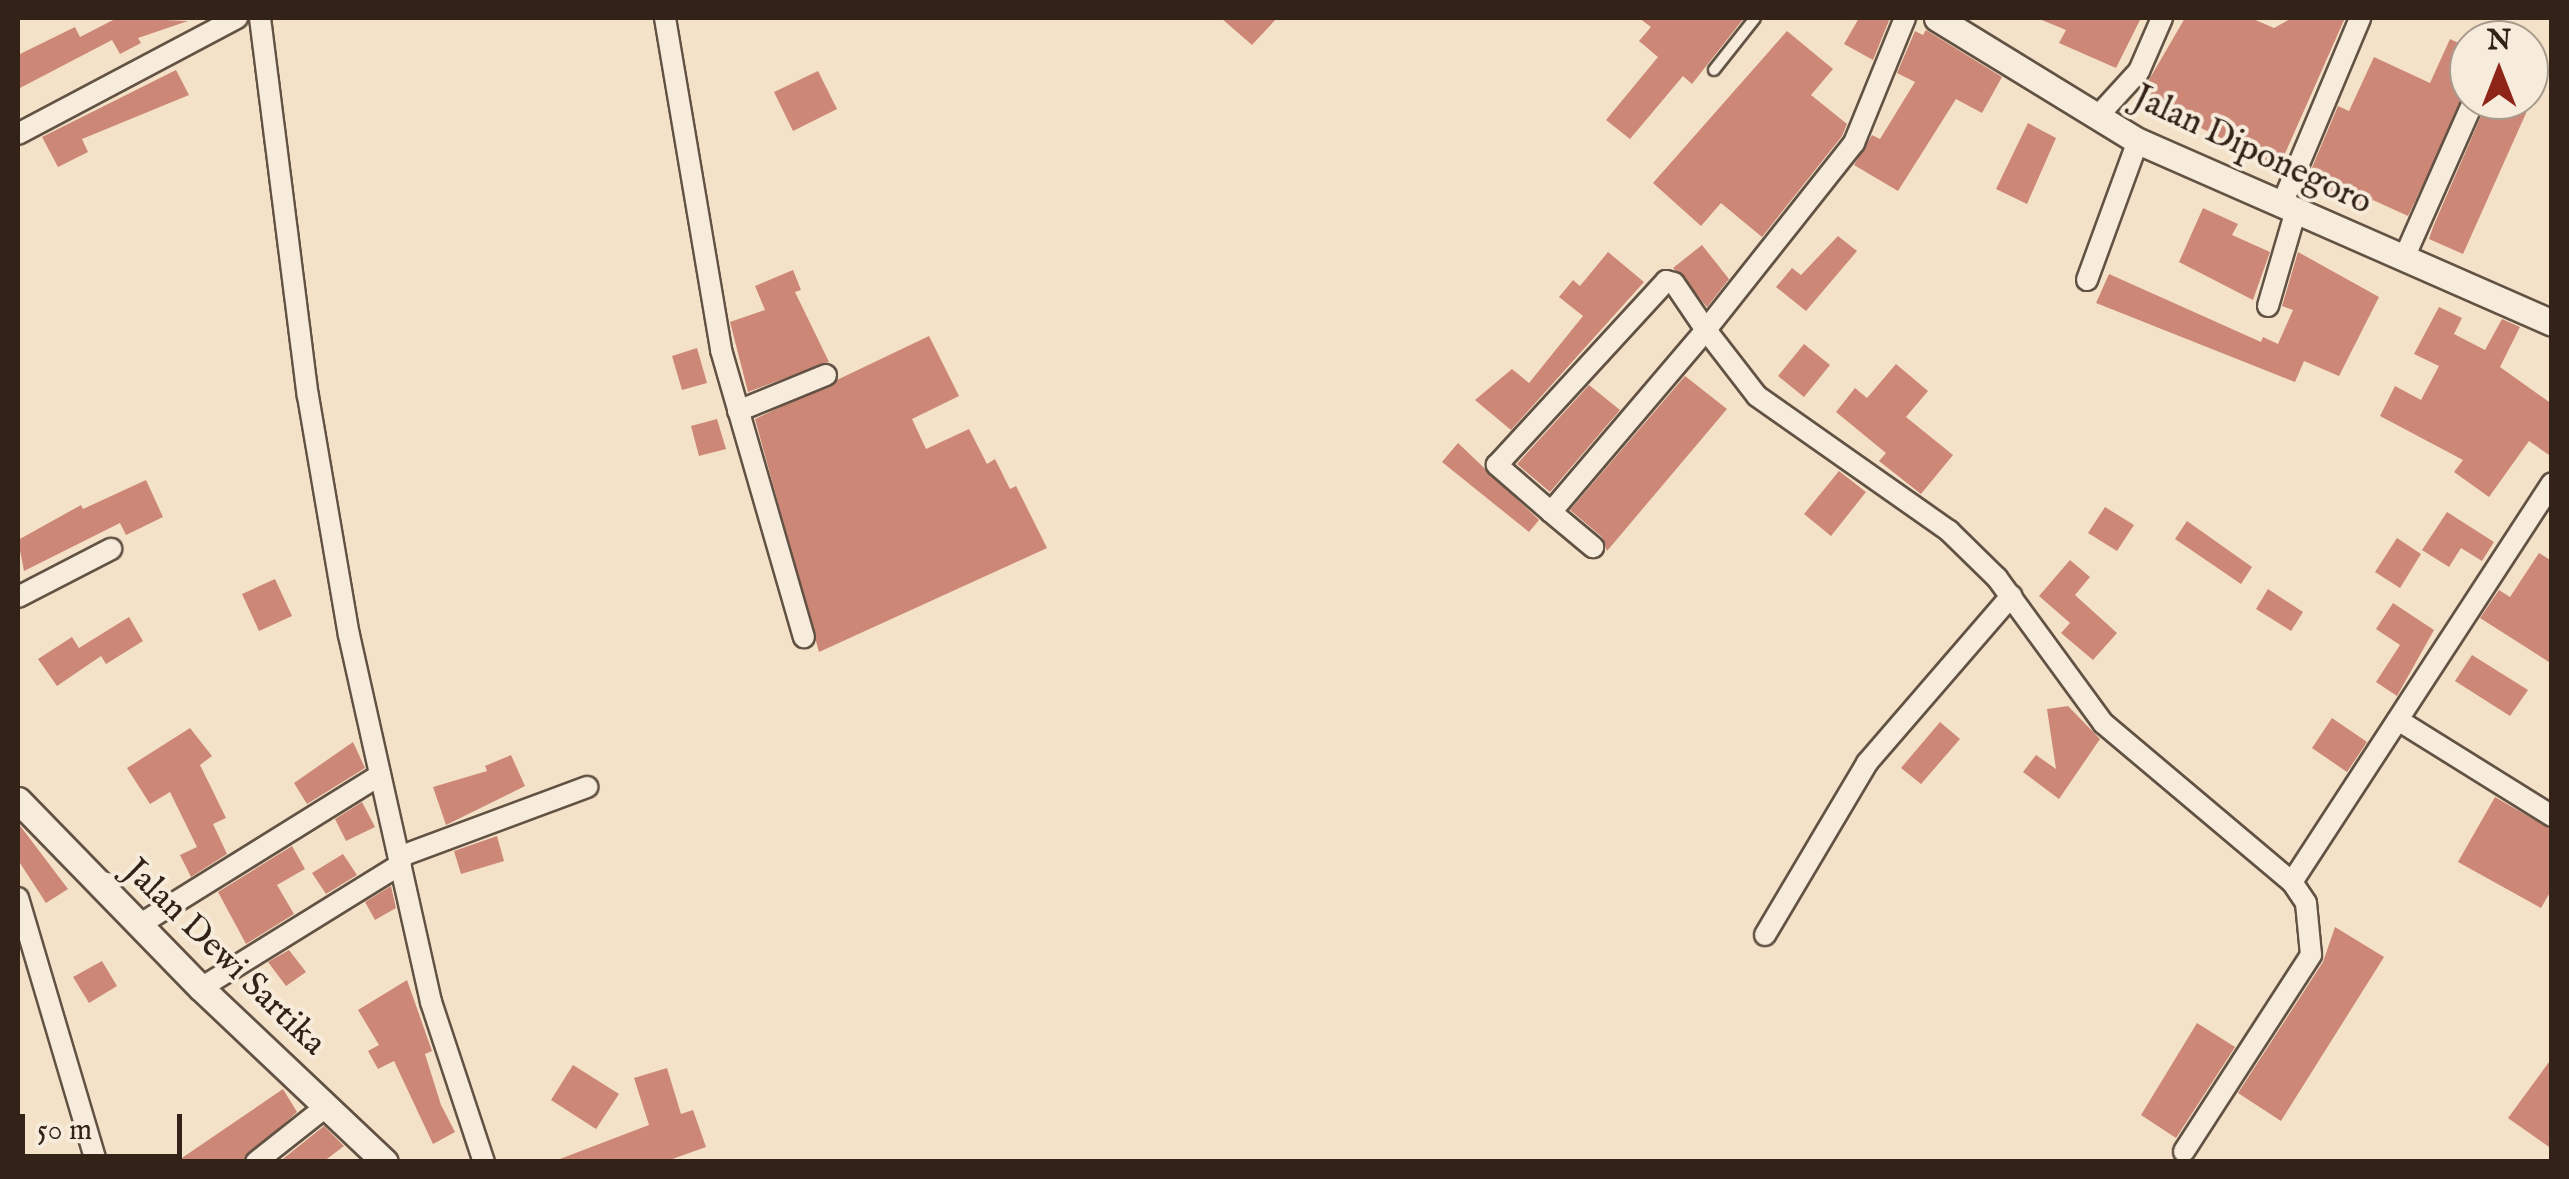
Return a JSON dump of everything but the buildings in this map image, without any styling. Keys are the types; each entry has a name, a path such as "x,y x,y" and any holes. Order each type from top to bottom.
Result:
{"street":[{"path":"18,134 237,18"},
{"path":"260,18 308,396 380,775 438,1028 484,1162"},
{"path":"664,18 701,252 738,410 804,636"},
{"path":"1551,512 1706,330 1854,143 1905,18"},
{"name":"Jalan Diponegoro","path":"1937,18 2138,142 2552,323"},
{"path":"2097,117 2139,71 2162,18"},
{"path":"2268,306 2289,207 2360,18"},
{"path":"2404,258 2465,120"},
{"path":"2087,280 2138,142"},
{"path":"1592,548 1500,470 1502,456 1666,281 1757,396 1949,531 2011,596 2103,723 2292,882 2306,903 2311,954 2184,1151"},
{"path":"738,410 826,375"},
{"path":"2292,882 2552,483"},
{"path":"18,596 111,549"},
{"path":"1764,935 1867,762 2011,596"},
{"path":"2398,720 2552,816"},
{"path":"139,925 380,775"},
{"path":"201,988 400,860 587,787"},
{"name":"Jalan Dewi Sartika","path":"18,800 201,988 385,1162"},
{"path":"18,898 96,1162"},
{"path":"256,1162 327,1106"}],"lane":[{"path":"1714,70 1755,18"}]}
